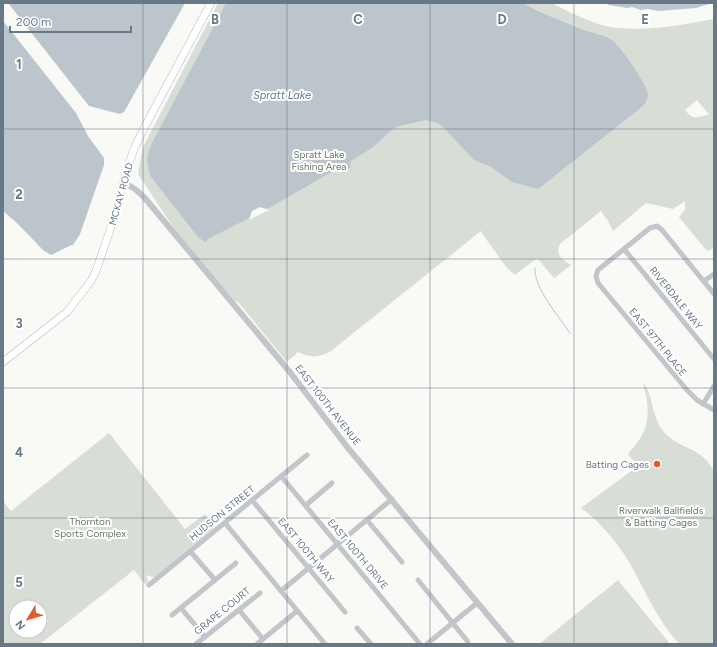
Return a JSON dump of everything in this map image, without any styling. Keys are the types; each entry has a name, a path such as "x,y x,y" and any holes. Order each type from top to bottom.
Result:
{"main road":[{"name":"MCKAY ROAD","path":"3,362 63,316 83,293 96,271 134,149 211,3"}],"street":[{"name":"EAST 100TH AVENUE","path":"123,182 135,189 144,197 289,371 348,448 512,644"},
{"path":"624,249 653,226 658,227 714,294"},
{"name":"EAST 97TH PLACE","path":"624,249 598,270 596,277 598,283 687,390 703,404 714,410"},
{"name":"RIVERDALE WAY","path":"624,249 714,360"},
{"path":"704,281 714,274"},
{"path":"703,404 714,386"},
{"name":"HUDSON STREET","path":"149,585 307,455"},
{"name":"EAST 100TH DRIVE","path":"281,476 420,644"},
{"path":"306,506 332,484"},
{"path":"281,591 392,499"},
{"name":"EAST 100TH WAY","path":"252,500 345,612"},
{"path":"367,520 402,562"},
{"path":"224,523 281,591 321,643"},
{"path":"190,551 215,580"},
{"path":"172,615 236,563"},
{"path":"418,580 468,642"},
{"name":"GRAPE COURT","path":"196,644 260,593"},
{"path":"427,644 477,602"},
{"path":"181,608 206,637"},
{"path":"239,610 263,639"},
{"path":"257,644 297,611"},
{"path":"357,628 371,644"}],"green space":[{"name":"Spratt Lake Fishing Area","path":"218,3 551,3 600,25 629,29 666,27 714,19 714,248 707,251 679,217 685,210 685,201 673,209 646,203 613,231 601,211 560,244 558,251 560,256 571,265 554,278 537,258 515,275 507,268 481,231 331,351 319,356 311,356 298,352 287,362 239,303 232,300 181,239 138,174 143,147","holes":["697,100 709,115 693,117 685,110"]},
{"name":"Riverwalk Ballfields & Batting Cages","path":"644,383 650,395 660,427 670,438 697,452 709,463 714,471 714,644 679,644 660,618 618,545 597,521 581,508 638,466 628,454 638,442 646,424 648,410"},
{"name":"Thornton Sports Complex","path":"109,433 185,529 205,514 215,527 155,577 149,575 146,577 149,581 145,584 134,570 48,638 48,599 8,599 8,639 46,639 40,644 3,644 3,501 11,511"},
{"path":"618,580 670,644 539,644"}],"water":[{"path":"8,3 185,3 124,112 120,114 89,106"},
{"name":"Spratt Lake","path":"226,3 522,3 581,29 611,39 634,67 647,90 648,98 643,106 538,189 512,182 491,167 474,160 443,127 437,123 426,120 394,128 372,148 351,161 350,168 344,171 337,169 269,208 208,239 205,242 198,237 151,177 147,157 152,143"},
{"path":"605,3 712,3 696,8 658,11 648,9 641,10 632,7 627,8"},
{"path":"3,21 76,113 88,136 104,158 104,165 80,234 73,245 51,255 43,250 3,211"}],"pier":[{"path":"260,207 269,210 249,220 252,211"}],"waterway":[{"path":"535,268 538,284 554,311 570,333"}],"place":[{"name":"Batting Cages","path":"657,464"}]}
